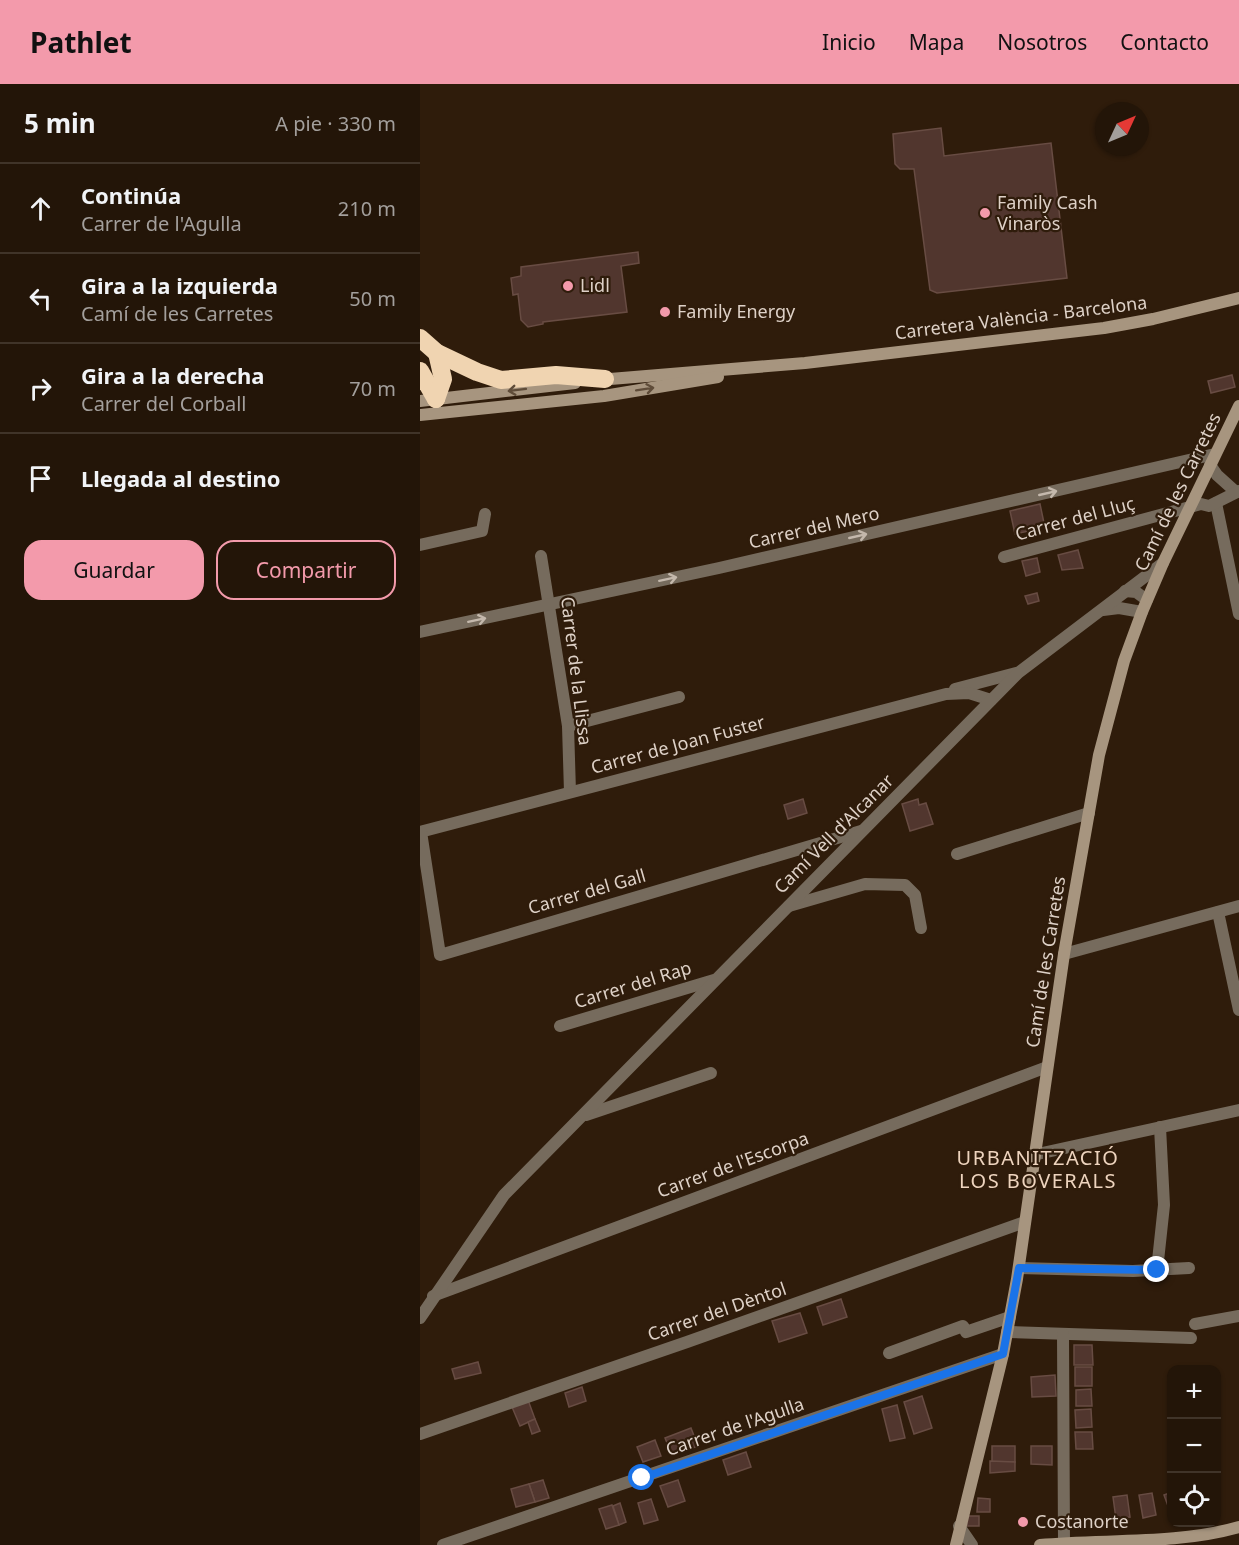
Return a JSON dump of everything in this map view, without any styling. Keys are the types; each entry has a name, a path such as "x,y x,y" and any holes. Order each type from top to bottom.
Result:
{"highway":[{"path":"420,338 437,353 477,372 501,380 556,375 605,388"},
{"path":"428,400 443,379 437,353"},
{"path":"420,371 428,400"}],"street":[{"name":"Carretera València - Barcelona","path":"420,414 605,388 1104,328 1152,320 1239,298"},
{"name":"Carretera València - Barcelona","path":"428,400 605,388"},
{"path":"420,408 425,408 428,400"},
{"name":"Camí de les Carretes","path":"956,1545 1003,1354 1019,1268 1033,1155 1064,954 1100,755 1124,662 1144,606 1239,406"},
{"path":"1213,459 1217,475 1237,492"},
{"name":"Carrer del Mero","path":"420,632 1213,459"},
{"name":"Carrer del Lluç","path":"1004,557 1216,503 1237,492"},
{"path":"1216,503 1239,614"},
{"path":"420,545 482,531 485,514"},
{"name":"Carrer de la Llissa","path":"541,556 568,726 570,792"},
{"name":"Camí Vell d'Alcanar","path":"422,1312 504,1195 978,713 1018,673 1163,563"},
{"path":"1101,610 1144,606 1136,592 1125,591"},
{"path":"1125,609 1137,626"},
{"name":"Carrer de Joan Fuster","path":"421,832 1018,673"},
{"path":"971,684 986,689 993,698"},
{"name":"Carrer de Joan Fuster","path":"946,694 969,693 993,698"},
{"path":"946,694 964,698 976,704 978,713"},
{"path":"568,726 679,697"},
{"path":"957,854 1089,813"},
{"name":"Carrer del Gall","path":"421,832 440,954 863,830"},
{"path":"788,907 865,884 905,885 915,895 921,928"},
{"path":"1064,954 1239,906"},
{"path":"1218,912 1239,1010"},
{"name":"Carrer del Rap","path":"560,1026 717,979"},
{"name":"Carrer de l'Escorpa","path":"433,1296 1047,1068"},
{"name":"Camí Vell d'Alcanar","path":"582,1116 711,1073"},
{"path":"1033,1155 1239,1110"},
{"path":"1157,1270 1164,1205 1160,1127"},
{"name":"Carrer del Dèntol","path":"420,1434 1025,1222"},
{"path":"1019,1268 1157,1270 1189,1268"},
{"path":"1195,1324 1239,1316"},
{"path":"889,1353 963,1326 966,1332 1010,1317"},
{"path":"1007,1332 1191,1338"},
{"path":"1063,1334 1064,1543"},
{"name":"Carrer de l'Agulla","path":"444,1545 1003,1354"},
{"path":"960,1526 972,1545"},
{"path":"1040,1545 1064,1543 1096,1545 1216,1536 1239,1527"}],"building":[{"path":"941,128 944,156 1051,143 1067,278 937,293 930,290 914,169 900,169 895,164 893,134"},
{"name":"Lidl","path":"638,252 639,263 621,266 627,312 543,322 543,324 528,327 521,320 518,294 513,295 511,278 521,276 521,267"},
{"path":"1232,375 1235,387 1211,393 1208,381"},
{"path":"1040,504 1044,523 1037,525 1038,529 1015,534 1010,511"},
{"path":"1078,550 1083,568 1062,570 1058,555"},
{"path":"1037,558 1040,572 1026,576 1022,561"},
{"path":"1037,593 1039,601 1028,604 1025,596"},
{"path":"803,799 807,813 788,819 784,805"},
{"path":"918,799 919,805 926,803 933,824 910,831 902,804"},
{"path":"841,1299 847,1317 823,1325 817,1307"},
{"path":"800,1313 807,1333 779,1342 772,1321"},
{"path":"1074,1345 1092,1345 1093,1365 1074,1365"},
{"path":"478,1362 481,1373 455,1379 452,1369"},
{"path":"1075,1367 1092,1367 1092,1386 1075,1386"},
{"path":"1055,1375 1056,1396 1032,1397 1031,1377"},
{"path":"582,1387 586,1401 569,1407 565,1393"},
{"path":"1091,1389 1092,1406 1076,1406 1076,1390"},
{"path":"922,1396 932,1428 914,1434 904,1402"},
{"path":"528,1400 535,1419 520,1426 512,1407"},
{"path":"897,1405 905,1438 890,1441 882,1409"},
{"path":"1091,1409 1092,1427 1076,1428 1075,1410"},
{"path":"535,1419 540,1431 532,1434 528,1422"},
{"path":"691,1428 698,1446 672,1455 665,1438"},
{"path":"1075,1432 1092,1432 1093,1449 1076,1449"},
{"path":"655,1440 661,1456 643,1462 637,1447"},
{"path":"992,1446 1015,1446 1015,1462 992,1462"},
{"path":"1031,1446 1052,1446 1052,1465 1031,1464"},
{"path":"746,1452 751,1467 728,1475 723,1460"},
{"path":"990,1461 1015,1462 1015,1471 990,1473"},
{"path":"543,1480 549,1498 535,1502 529,1484"},
{"path":"678,1480 685,1501 668,1507 660,1486"},
{"path":"529,1484 535,1502 516,1507 511,1489"},
{"path":"1152,1493 1156,1515 1143,1518 1139,1495"},
{"path":"1127,1495 1130,1517 1116,1519 1113,1497"},
{"path":"978,1498 990,1499 990,1512 977,1512"},
{"path":"651,1499 658,1520 644,1524 638,1503"},
{"path":"620,1503 626,1522 619,1525 613,1506"},
{"path":"612,1505 619,1525 606,1529 599,1509"},
{"path":"968,1516 979,1516 979,1526 967,1526"}],"place":[{"name":"Family Cash Vinaròs","path":"985,213"},
{"name":"Lidl","path":"568,286"},
{"name":"Family Energy","path":"665,312"},
{"name":"Costanorte","path":"1023,1522"}],"district":[{"name":"URBANITZACIÓ LOS BOVERALS","path":"1038,1170"}],"route":[{"path":"642,1478 1003,1354 1019,1268 1157,1270"}]}
